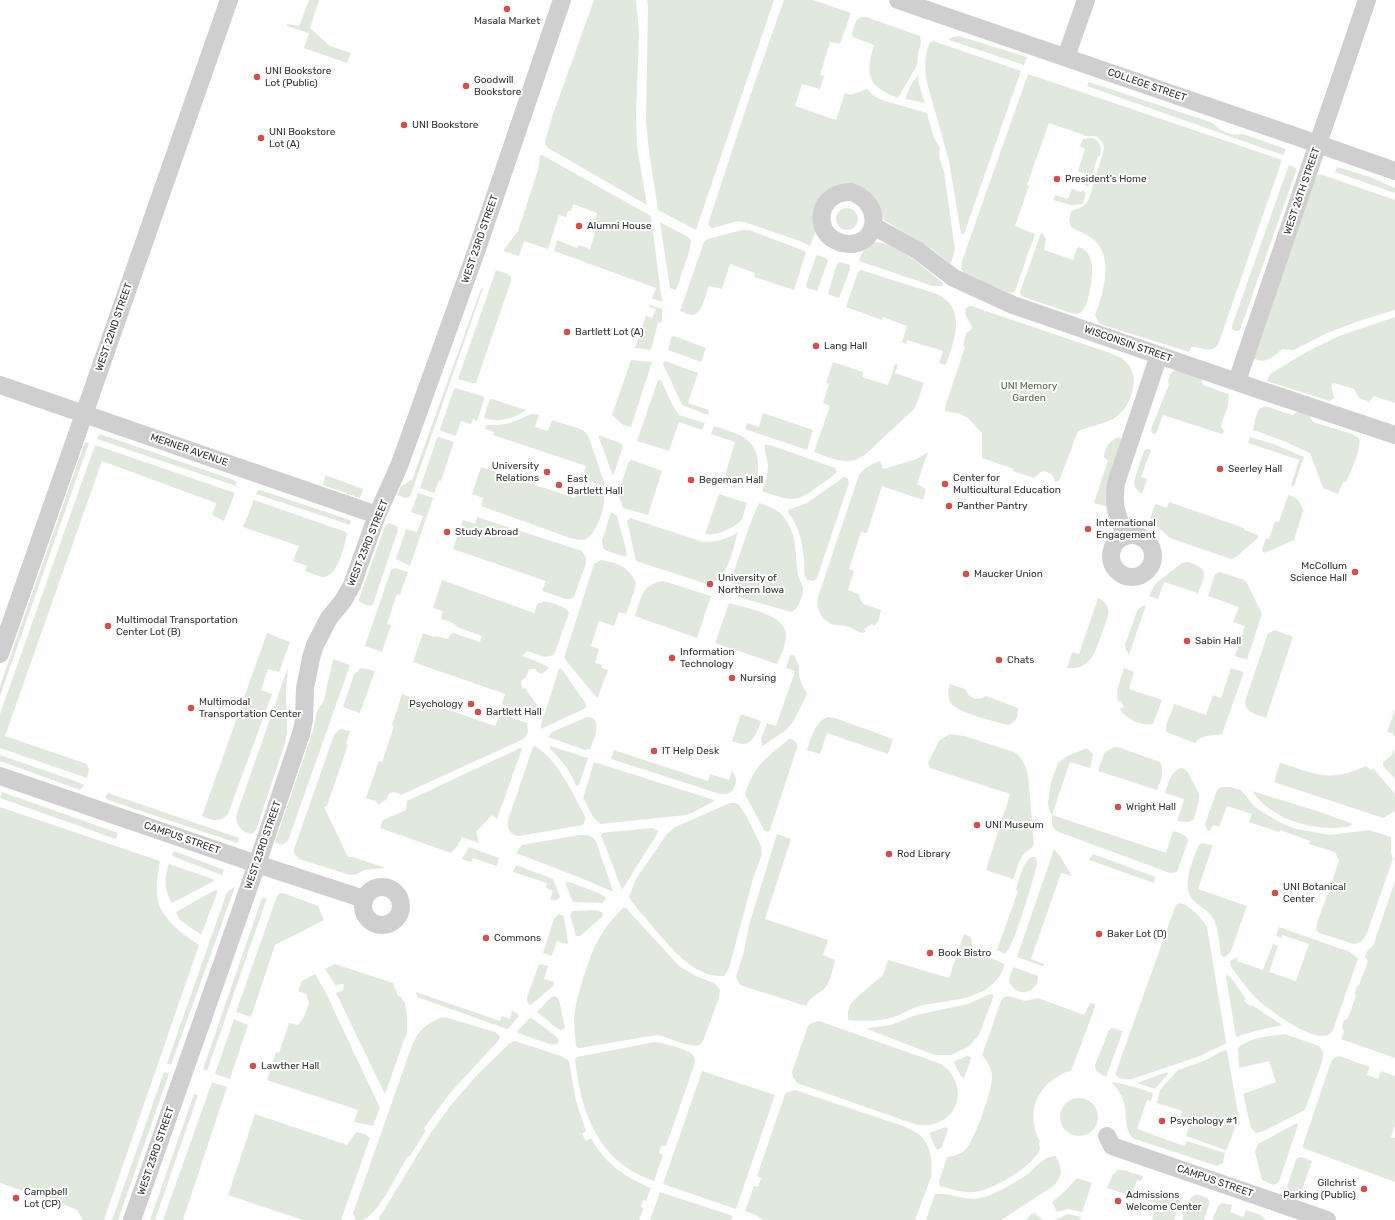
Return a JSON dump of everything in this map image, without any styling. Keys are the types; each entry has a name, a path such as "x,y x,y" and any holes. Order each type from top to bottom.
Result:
{"street":[{"name":"WEST 22ND STREET","path":"0,654 228,0"},
{"name":"WEST 23RD STREET","path":"132,1220 301,734 304,720 305,688 315,645 329,618 352,585 377,515 399,466 476,252 562,0"},
{"name":"COLLEGE STREET","path":"898,0 1395,171"},
{"path":"1066,57 1086,0"},
{"name":"WEST 26TH STREET","path":"1237,381 1367,0"},
{"name":"WISCONSIN STREET","path":"873,226 917,250 954,278 1012,305 1395,435"},
{"path":"1126,536 1116,512 1114,499 1116,483 1159,355"},
{"name":"MERNER AVENUE","path":"0,385 377,515"},
{"name":"CAMPUS STREET","path":"0,776 364,899"},
{"name":"CAMPUS STREET","path":"1107,1136 1112,1146 1327,1220"}],"green space":[{"path":"309,0 319,0 310,28 330,46 351,53 347,63 304,48 309,33 287,26 287,24 299,26"},
{"path":"594,0 636,0 639,34 636,113 637,146 647,205 548,148 545,142 552,117"},
{"path":"647,0 774,0 696,230 658,210 646,122"},
{"path":"784,0 813,0 851,13 840,44 830,42 820,75 824,76 820,89 802,84 795,106 836,120 845,93 851,95 867,89 874,96 882,100 927,113 934,138 940,148 939,156 944,172 955,249 951,264 932,249 885,221 874,198 852,186 816,230 810,246 800,241 744,222 738,221 713,228 708,224 750,96"},
{"path":"862,17 866,17 920,36 921,43 917,65 898,98 880,89 874,84 871,78 869,72 874,45 853,37 852,34 856,22"},
{"path":"959,36 1027,57 1024,65 949,40 950,38"},
{"path":"933,41 1021,71 964,234 961,234 949,161 926,79 926,56 928,47"},
{"path":"1028,74 1282,160 1218,345 1215,348 1209,350 1191,347 1189,352 1099,323 1095,315 1104,287 1104,257 1101,248 1095,241 1071,227 1069,219 1071,211 1083,206 1089,199 1104,149 1103,143 1096,136 1084,136 1049,123 1027,185 1029,186 1015,226 1035,234 1015,291 1011,293 1007,292 964,273 961,268 962,261"},
{"path":"918,75 919,84 925,103 906,99 908,90"},
{"path":"1089,82 1213,123 1226,133 1235,135 1243,134 1286,149 1283,155 1087,86"},
{"path":"1092,138 1098,141 1101,148 1100,156 1098,156 1088,187 1084,184 1087,175 1078,171 1085,149 1080,146 1083,139"},
{"path":"542,155 651,216 662,302 652,298 656,288 554,251 557,240 577,248 579,245 590,249 595,233 593,232 597,221 595,220 597,213 573,204 571,211 568,211 566,217 559,215 548,249 524,241 519,256 503,251 518,231 538,170 540,156"},
{"path":"1290,165 1296,168 1296,171 1240,330 1237,331 1232,329 1232,326 1288,167"},
{"path":"1337,167 1370,177 1395,188 1395,193 1335,172"},
{"path":"1320,174 1395,200 1395,310 1327,333 1294,350 1282,349 1276,355 1266,360 1257,360 1239,352 1317,175"},
{"path":"1072,189 1081,192 1082,190 1086,193 1083,204 1071,205 1053,200 1055,195 1068,199"},
{"path":"847,208 855,211 858,219 855,227 847,230 839,227 836,219 839,211"},
{"path":"660,222 691,240 689,252 675,290 670,288"},
{"path":"742,230 749,230 805,251 806,253 794,290 754,277 755,273 730,264 722,289 709,286 701,308 695,314 689,315 680,311 704,242 708,239"},
{"path":"1041,233 1046,239 1044,250 1073,260 1077,248 1079,247 1089,254 1092,266 1092,279 1087,302 1080,313 1071,313 1021,296 1020,292"},
{"path":"877,242 886,244 903,253 943,283 943,286 933,286 859,261 865,249 871,244"},
{"path":"818,255 827,259 828,261 817,291 807,288 806,285 816,256"},
{"path":"840,262 850,265 850,269 839,298 828,293 837,264"},
{"path":"496,270 508,274 511,277 511,281 476,383 472,383 458,379"},
{"path":"861,270 937,294 947,300 953,308 956,316 956,326 955,336 946,365 939,363 943,351 907,340 906,344 902,342 907,326 883,317 882,320 846,307 858,272"},
{"path":"483,288 410,497 406,498 397,495 401,486 412,480 481,289"},
{"path":"650,305 662,309 662,322 658,323 651,350 635,348 646,316 652,318 656,309 649,307"},
{"name":"UNI Memory Garden","path":"969,306 1120,357 1131,368 1134,383 1133,391 1126,406 1116,417 1078,431 1059,481 1055,482 1052,475 1048,472 1041,472 1034,478 1013,471 1014,469 982,458 982,433 968,418 960,414 945,411 965,347 963,345 966,333 971,330 972,327 965,314 966,308"},
{"path":"1395,317 1395,403 1374,396 1369,402 1359,398 1354,389 1334,383 1331,385 1334,398 1330,401 1267,381 1270,374 1308,351 1339,336"},
{"path":"674,336 706,348 701,362 668,350 671,338"},
{"path":"631,360 652,362 631,427 623,425 612,415"},
{"path":"665,361 698,373 688,403 709,410 708,415 682,405 663,364"},
{"path":"833,362 863,372 862,377 888,385 895,364 898,365 895,373 924,383 915,408 867,453 854,460 841,461 814,452 830,406 823,403 829,384 826,383"},
{"path":"1179,368 1201,376 1203,385 1228,394 1228,406 1221,427 1224,431 1222,434 1163,415 1156,434 1152,433 1151,429 1169,384 1168,381 1171,373"},
{"path":"658,380 661,380 673,406 679,415 705,423 702,430 679,422 669,451 637,441"},
{"path":"456,388 482,396 484,397 484,400 477,421 473,419 471,424 461,421 456,436 441,431 440,429 454,389"},
{"path":"490,399 526,410 516,416 506,419 495,420 484,418"},
{"path":"1265,406 1292,415 1300,410 1308,413 1313,422 1352,434 1359,438 1360,443 1356,460 1346,482 1343,482 1338,494 1323,488 1310,453 1279,439 1253,430 1259,409"},
{"path":"763,413 813,430 807,450 745,429 747,423 759,427"},
{"path":"531,414 539,415 535,427 548,431 552,420 583,430 589,438 605,485 604,486 584,480 585,477 583,476 586,466 493,435 494,432 485,429 486,425 509,423"},
{"path":"714,426 738,434 745,438 755,449 758,468 753,483 750,484 725,475 735,442 711,434"},
{"path":"100,434 234,480 237,482 236,486 97,439"},
{"path":"598,435 621,443 623,447 613,476"},
{"path":"439,437 454,442 441,481 439,480 434,493 420,488 437,438"},
{"path":"1119,437 1122,439 1108,507 1094,503 1108,460 1104,458 1105,451 1110,443"},
{"path":"1250,437 1276,445 1304,457 1294,486 1291,486 1299,460 1248,443"},
{"path":"85,442 89,443 0,696 0,686"},
{"path":"95,445 235,493 224,521 212,515 216,503 102,461 5,736 87,764 89,769 87,778 0,748 0,714"},
{"path":"765,445 770,445 835,468 837,472 811,491 798,498 786,499 762,491 768,468"},
{"path":"1147,449 1151,450 1141,477 1147,479 1142,494 1136,489 1134,481 1144,451"},
{"path":"928,452 917,484 926,489 923,500 882,486 867,533 861,532 849,569 854,571 848,590 858,594 863,604 881,610 878,622 874,626 872,624 864,629 866,632 861,633 850,627 829,623 820,614 818,597 859,475 868,466 880,461 883,469 917,459"},
{"path":"632,460 662,471 648,515 623,508 618,493 629,461"},
{"path":"481,467 575,498 578,488 581,489 582,487 604,496 600,520 590,536 582,540 570,538 481,506 483,498 472,494"},
{"path":"325,475 363,489 360,498 323,485"},
{"path":"844,477 848,478 849,483 817,578 813,581 808,580 804,573 801,540 795,523 788,510 807,503"},
{"path":"260,490 347,519 351,521 350,525 256,494 257,491"},
{"path":"418,493 433,498 410,566 396,559 406,529 417,532 423,516 411,512"},
{"path":"719,494 747,503 743,517 739,522 725,531 709,535 705,534"},
{"path":"1288,495 1298,500 1303,511 1294,540 1264,553 1262,550 1266,538 1269,539 1275,521 1279,522"},
{"path":"254,500 346,532 347,535 340,560 333,572 328,576 323,577 305,571 307,566 293,561 299,546 243,527"},
{"path":"1169,502 1244,528 1244,530 1258,535 1258,538 1236,557 1231,559 1170,538 1150,519 1155,504 1167,508"},
{"path":"759,503 778,511 783,516 792,531 798,575 803,589 800,603 794,611 791,612 738,597 731,580 750,524"},
{"path":"611,512 617,516 627,553 626,557 607,551 603,548 602,541"},
{"path":"477,517 582,551 586,558 586,563 574,597 566,599 542,591 546,581 453,549 463,520 475,524"},
{"path":"630,518 703,542 721,540 738,532 732,555 725,571 714,582 707,584 636,561 627,521"},
{"path":"389,523 397,526 398,530 373,604 371,606 362,603 359,599 385,526"},
{"path":"601,560 622,566 629,572 636,582 626,614 619,612 614,626 599,621 591,646 599,649 595,663 602,665 601,668 608,670 598,697 596,697 564,658 594,564"},
{"path":"1188,562 1200,567 1204,573 1198,593 1164,582 1158,599 1149,596 1155,584 1182,563"},
{"path":"395,568 408,572 400,595 397,594 387,624 391,625 382,652 365,646 391,570"},
{"path":"1220,572 1244,580 1247,583 1262,614 1247,660 1235,656 1245,626 1233,622 1239,607 1208,596 1215,574"},
{"path":"442,580 534,613 538,603 542,603 543,601 561,606 567,610 569,613 554,655 545,657 527,651 522,656 548,667 548,669 542,674 537,672 536,669 529,669 521,681 522,689 525,688 537,705 536,711 532,714 523,714 505,707 505,705 502,704 505,694 413,662 423,633 434,637 448,639 453,633 480,642 482,636 457,627 453,623 441,619 443,611 433,608"},
{"path":"663,581 711,596 697,638 635,616 643,593 646,589 651,585"},
{"path":"1098,598 1106,604 1108,614 1095,651 1088,662 1082,666 1067,668 1072,652 1079,654"},
{"path":"729,603 763,613 778,621 784,627 786,634 785,642 777,664 715,643"},
{"path":"1146,605 1129,655 1125,645 1137,611 1139,608"},
{"path":"1275,630 1293,637 1266,718 1249,711 1245,705 1245,701 1268,633"},
{"path":"267,633 290,642 279,672 268,669 261,690 272,694 228,814 222,819 209,819 202,816"},
{"path":"790,655 794,655 799,666 799,676 807,694 793,722 786,730 762,745 761,739 767,723 776,726 795,671 786,668"},
{"path":"333,659 350,665 288,841 282,845 275,842 313,731 317,711 324,700"},
{"path":"288,667 286,691 287,732 285,743 256,830 252,834 243,831 237,823 236,816"},
{"path":"362,668 375,671 360,713 343,707 355,672 357,673 358,670"},
{"path":"561,668 586,704 586,707 541,729 559,669"},
{"path":"1124,668 1134,672 1129,689 1162,700 1153,724 1149,725 1134,721 1125,716 1120,709 1124,707 1121,701 1118,702 1117,690"},
{"path":"1231,668 1244,672 1222,734 1201,738 1195,743 1166,732 1166,726 1174,704 1206,715 1213,695 1221,698"},
{"path":"950,684 965,689 971,697 976,699 986,696 1018,708 1016,719 1008,725 967,713 953,706 949,700 948,693"},
{"path":"402,694 495,726 502,714 527,723 528,732 525,738 515,743 401,795 394,792 390,793 387,799 378,805 376,801 366,798 379,761 382,762 394,726 392,725"},
{"path":"1395,709 1395,736 1393,733 1387,732"},
{"path":"741,714 761,721 753,738 744,744 732,741"},
{"path":"587,717 592,718 596,725 595,735 590,749 585,750 548,737 552,732"},
{"path":"828,717 835,718 893,739 888,754 827,733 820,754 807,750 817,726 823,719"},
{"path":"340,729 350,731 346,744 348,745 327,806 324,807 348,857 353,857 385,868 364,870 357,874 350,875 299,859 294,853 294,849 334,735"},
{"path":"950,734 964,736 1014,752 1022,759 1025,765 1028,775 1034,845 1020,859 1013,879 986,870 1010,794 930,768 928,763 939,741"},
{"path":"790,738 797,743 797,748 770,830 768,832 764,830 745,794 757,768 768,756"},
{"path":"535,746 552,760 565,779 586,818 583,825 519,836 511,833 508,826 508,820 533,747"},
{"path":"550,746 588,758 579,785 576,786 569,771 562,761 550,749"},
{"path":"1114,747 1118,747 1160,762 1162,773 1157,790 1098,771 1104,753"},
{"path":"520,748 522,749 497,819 492,815 476,832 479,843 462,837 458,845 451,853 380,828 383,820 406,810 407,801"},
{"path":"1087,748 1093,754 1090,768 1070,762 1052,815 1049,810 1048,803 1051,782 1058,763 1067,756"},
{"path":"1395,749 1395,779 1383,766 1383,762 1391,756"},
{"path":"614,750 708,781 710,774 729,780 732,771 736,784 733,790 727,794 720,794 611,759"},
{"path":"0,755 84,785 80,790 0,761"},
{"path":"594,762 714,801 686,815 601,824 593,816 583,798"},
{"path":"1280,763 1308,772 1325,775 1340,775 1366,766 1371,770 1373,768 1395,794 1395,811 1383,818 1274,782"},
{"path":"1182,768 1187,771 1199,794 1194,819 1188,822 1177,821 1184,799 1165,793 1175,771"},
{"path":"1222,787 1230,787 1241,790 1255,807 1281,823 1296,829 1330,835 1369,830 1391,837 1391,853 1393,859 1367,933 1362,941 1354,944 1319,933 1316,930 1317,923 1339,861 1335,852 1309,844 1310,841 1280,830 1279,832 1249,822 1252,814 1227,806 1219,827 1213,825 1210,831 1207,830 1205,824 1216,793 1218,789"},
{"path":"1252,791 1353,824 1347,827 1335,828 1311,826 1299,823 1268,808"},
{"path":"2,792 118,833 116,839 0,798"},
{"path":"108,793 239,838 237,843 108,800 105,797"},
{"path":"730,803 736,803 739,805 747,817 761,846 762,854 753,879 729,968 724,976 702,972 684,960 652,926 629,897 636,879 667,834 675,827"},
{"path":"0,807 160,861 157,891 160,908 175,926 199,945 104,1220 83,1220 77,1210 0,1183"},
{"path":"1052,815 1166,853 1173,831 1184,835 1188,841 1177,872 1170,873 1056,831 1052,825"},
{"path":"653,828 658,831 657,834 622,890 601,835 603,833 610,832"},
{"path":"777,834 791,839 765,919 828,940 823,955 835,960 829,982 825,988 810,1000 806,1006 740,985 736,977 744,951 749,925"},
{"path":"579,835 591,836 596,841 613,891 516,853 522,845"},
{"path":"1202,843 1213,845 1198,889 1247,906 1231,951 1225,957 1221,955 1213,918 1207,911 1195,902 1190,896 1188,890 1191,867 1198,846"},
{"path":"469,847 499,858 497,866 473,858 471,862 462,859"},
{"path":"1054,849 1072,876 1061,873 1031,959 1044,964 1042,966 1017,957"},
{"path":"174,851 224,870 222,875 172,856"},
{"path":"1093,854 1153,876 1155,877 1154,883 1089,860"},
{"path":"1032,857 1036,857 1037,864 1035,872 1018,928 1005,954 997,950 1018,891 1016,890 1022,871 1026,862"},
{"path":"169,864 213,879 214,881 172,903 166,889 166,874"},
{"path":"516,865 553,879 560,897 556,901 550,899 553,891 546,888 547,883 513,872"},
{"path":"1395,881 1395,1058 1341,1039 1344,1031 1342,1027 1343,1022 1348,1018 1356,996 1356,987 1359,985 1368,961 1365,957 1367,951 1373,946"},
{"path":"566,882 601,894 606,899 602,903 573,902"},
{"path":"235,887 171,1065 167,1063 227,892"},
{"path":"215,890 218,891 201,935 180,920 176,912"},
{"path":"280,893 318,906 324,920 275,945 251,1017 236,1012 277,896"},
{"path":"262,898 267,898 207,1071 203,1069"},
{"path":"1181,903 1196,913 1207,927 1226,1042 1225,1044 1200,1056 1132,1079 1121,1078 1115,1074 1175,907 1177,904"},
{"path":"623,908 626,908 679,966 696,976 714,983 720,990 719,998 703,1041 700,1045 695,1046 684,1044 657,1035 580,1048 576,1046 574,1018 576,1003 587,968 602,933"},
{"path":"595,910 602,912 603,916 580,936 576,936 570,915 572,911"},
{"path":"559,914 564,916 568,943 566,944 557,941 552,956 543,953 554,919"},
{"path":"1279,927 1350,952 1358,959 1333,1030 1327,1035 1324,1036 1308,1033 1272,1011 1255,997 1231,967 1230,961 1238,957 1237,961 1263,970 1273,944 1278,946 1269,972 1296,981 1309,944 1282,935 1281,938 1276,936"},
{"path":"964,934 971,937 974,954 996,960 1004,964 1003,970 991,986 972,996 919,1006 888,1019 871,1021 848,1020 848,1011 851,1003 883,975 888,960 949,978"},
{"path":"335,964 393,983 398,996 401,997 405,1003 407,1032 385,1094 336,993 343,990 344,984 335,985 325,969"},
{"path":"539,964 548,966 544,979 554,982 553,986 529,1005 527,1002 527,997"},
{"path":"1013,967 1038,976 1034,987 1026,992 1016,990 1009,981"},
{"path":"315,974 325,991 380,1108 373,1126 354,1122 358,1110 267,1080 276,1052 279,1053 289,1023 298,1025 304,1017 309,1003 306,994 298,991 302,981"},
{"path":"1227,974 1246,999 1244,1001 1282,1025 1236,1037 1226,977"},
{"path":"416,992 500,1021 502,1016 510,1019 512,1011 517,1013 519,1016 508,1029 417,997"},
{"path":"990,994 993,995 993,998 979,1035 968,1047 951,1055 935,1055 867,1029 891,1025 916,1015 968,1004"},
{"path":"554,996 559,1000 565,1027 563,1030 558,1029 537,1012 550,998"},
{"path":"1009,996 1025,1001 1038,998 1084,1015 1090,1003 1095,1004 1095,1007 1071,1071 1066,1072 1054,1079 1041,1092 1037,1099 1033,1116 1036,1133 1040,1142 1040,1149 1036,1156 1012,1176 982,1190 966,1192 940,1186 939,1182 947,1157 958,1154 966,1149 974,1136 982,1114 992,1077 989,1065 982,1055 1001,1001 1004,997"},
{"path":"445,1017 495,1032 500,1036 499,1040 450,1093 424,1128 425,1132 410,1156 408,1156 377,1208 365,1219 356,1220 353,1213 411,1048 420,1031 430,1023"},
{"path":"530,1018 557,1037 559,1040 557,1044 552,1045 518,1033 517,1031"},
{"path":"234,1019 248,1025 230,1079 215,1074"},
{"path":"819,1021 941,1064 955,1079 957,1088 958,1097 950,1114 943,1120 933,1124 917,1125 797,1083 792,1072 808,1026"},
{"path":"1112,1028 1123,1031 1106,1077 1096,1071 1095,1065 1109,1030"},
{"path":"1285,1034 1319,1046 1323,1052 1323,1059 1305,1110 1264,1131 1256,1133 1251,1128 1243,1094 1276,1082 1269,1061 1239,1068 1238,1048 1254,1039"},
{"path":"515,1041 561,1056 569,1061 576,1101 586,1131 582,1134 586,1141 591,1138 603,1155 616,1169 651,1188 646,1201 643,1200 641,1207 644,1208 639,1220 378,1220 430,1134 451,1105 478,1074 510,1043"},
{"path":"655,1042 674,1046 689,1052 694,1056 695,1063 666,1146 661,1146 659,1153 663,1155 654,1181 635,1173 619,1162 606,1148 596,1133 582,1098 575,1059 577,1057"},
{"path":"1224,1050 1227,1051 1240,1124 1236,1125 1227,1149 1225,1150 1186,1136 1190,1123 1179,1119 1182,1111 1157,1103 1160,1090 1178,1070 1206,1060"},
{"path":"967,1056 971,1057 971,1059 964,1078 961,1076 954,1063 955,1061"},
{"path":"1338,1056 1370,1067 1367,1075 1378,1079 1381,1071 1395,1076 1395,1125 1391,1137 1395,1138 1395,1182 1303,1148 1331,1062"},
{"path":"702,1071 775,1095 736,1209 663,1184"},
{"path":"164,1072 169,1074 118,1220 112,1220"},
{"path":"1167,1072 1168,1074 1155,1089 1137,1083"},
{"path":"212,1082 227,1087 183,1220 163,1220"},
{"path":"1113,1082 1153,1093 1151,1101 1147,1100 1137,1129 1184,1146 1187,1141 1225,1153 1223,1163 1217,1166 1132,1138 1128,1130 1123,1100 1112,1083"},
{"path":"795,1090 906,1127 924,1139 929,1149 932,1172 915,1220 763,1220 756,1215 745,1211 754,1186 758,1187 761,1178 757,1176 785,1094"},
{"path":"194,1094 198,1095 155,1220 150,1220"},
{"path":"1075,1098 1083,1098 1093,1103 1097,1110 1097,1124 1093,1131 1083,1136 1075,1136 1065,1131 1063,1128 1060,1121 1060,1113 1065,1103 1068,1101"},
{"path":"255,1114 347,1145 356,1132 365,1134 370,1138 341,1220 303,1220 228,1195"},
{"path":"1297,1123 1298,1125 1279,1182 1274,1185 1262,1180 1255,1152 1258,1144"},
{"path":"946,1127 948,1129 942,1147 937,1150 929,1133"},
{"path":"1055,1156 1060,1166 1061,1174 1055,1185 1001,1220 926,1220 935,1194 947,1194 971,1199 984,1197 1010,1185 1029,1173 1042,1161"},
{"path":"1301,1157 1312,1161 1301,1193 1299,1194 1289,1190 1287,1187 1296,1159"},
{"path":"1118,1170 1143,1176 1141,1181 1137,1180 1132,1196 1107,1188 1112,1176"},
{"path":"1077,1178 1092,1183 1082,1212 1068,1209 1057,1212 1052,1202"},
{"path":"1147,1189 1182,1197 1174,1220 1152,1220 1157,1203 1143,1199"},
{"path":"660,1192 733,1216 731,1220 650,1220"},
{"path":"1196,1194 1207,1198 1210,1202 1204,1220 1182,1220 1190,1198"},
{"path":"1222,1203 1232,1205 1230,1212 1243,1217 1246,1210 1261,1215 1266,1220 1212,1220 1218,1206"},
{"path":"1035,1213 1043,1220 1026,1220 1031,1214"},
{"path":"1068,1214 1081,1217 1080,1220 1055,1220"}],"place":[{"name":"Masala Market","path":"507,9"},
{"name":"UNI Bookstore Lot (Public)","path":"257,77"},
{"name":"Goodwill Bookstore","path":"466,86"},
{"name":"UNI Bookstore","path":"404,125"},
{"name":"UNI Bookstore Lot (A)","path":"261,138"},
{"name":"President's Home","path":"1057,179"},
{"name":"Alumni House","path":"579,226"},
{"name":"Bartlett Lot (A)","path":"567,332"},
{"name":"Lang Hall","path":"816,346"},
{"name":"Seerley Hall","path":"1220,469"},
{"name":"University Relations","path":"547,472"},
{"name":"Begeman Hall","path":"691,480"},
{"name":"Center for Multicultural Education","path":"945,484"},
{"name":"East Bartlett Hall","path":"559,485"},
{"name":"Panther Pantry","path":"949,506"},
{"name":"International Engagement","path":"1088,529"},
{"name":"Study Abroad","path":"447,532"},
{"name":"McCollum Science Hall","path":"1355,572"},
{"name":"Maucker Union","path":"966,574"},
{"name":"University of Northern Iowa","path":"710,584"},
{"name":"Multimodal Transportation Center Lot (B)","path":"108,626"},
{"name":"Sabin Hall","path":"1187,641"},
{"name":"Information Technology","path":"672,658"},
{"name":"Chats","path":"999,660"},
{"name":"Nursing","path":"732,678"},
{"name":"Psychology","path":"471,704"},
{"name":"Multimodal Transportation Center","path":"191,708"},
{"name":"Bartlett Hall","path":"478,712"},
{"name":"IT Help Desk","path":"654,751"},
{"name":"Wright Hall","path":"1118,807"},
{"name":"UNI Museum","path":"977,825"},
{"name":"Rod Library","path":"889,854"},
{"name":"UNI Botanical Center","path":"1275,893"},
{"name":"Baker Lot (D)","path":"1099,934"},
{"name":"Commons","path":"486,938"},
{"name":"Book Bistro","path":"930,953"},
{"name":"Lawther Hall","path":"253,1066"},
{"name":"Psychology #1","path":"1162,1121"},
{"name":"Gilchrist Parking (Public)","path":"1364,1189"},
{"name":"Campbell Lot (CP)","path":"16,1198"},
{"name":"Admissions Welcome Center","path":"1118,1201"}]}
